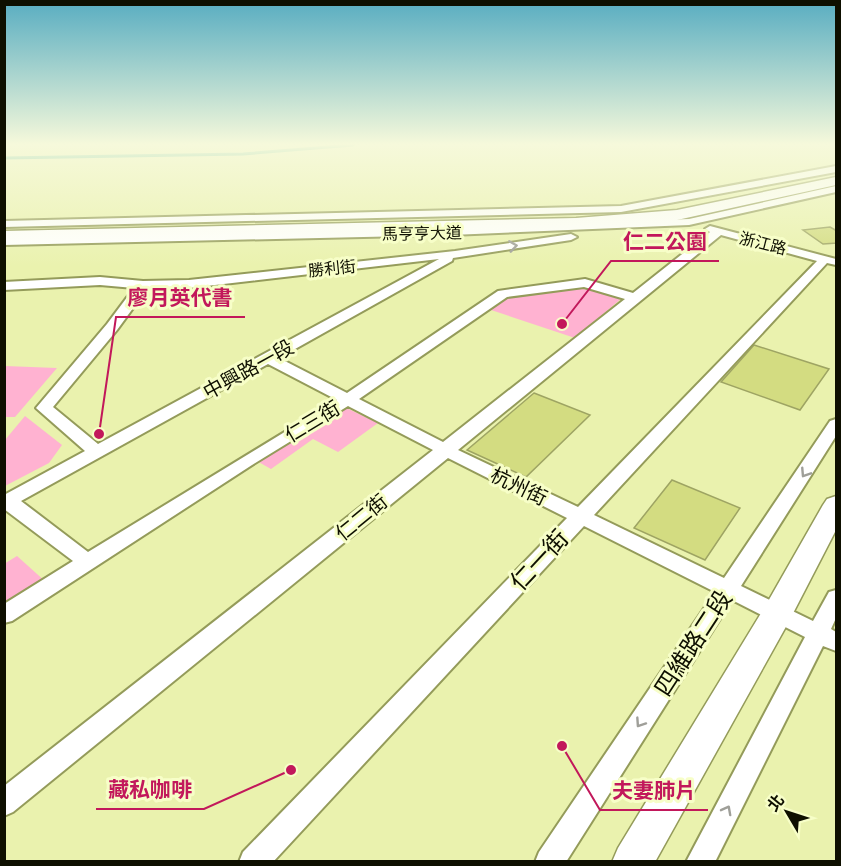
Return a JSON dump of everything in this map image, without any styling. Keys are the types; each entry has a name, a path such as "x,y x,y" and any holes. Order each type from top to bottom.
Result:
{"street":[{"name":"馬亨亨大道","path":"770,192 789,185"},
{"name":"馬亨亨大道","path":"451,223 657,223 673,212 796,185"},
{"name":"馬亨亨大道","path":"4,225 13,234 451,223 555,218 673,212 810,185"},
{"name":"馬亨亨大道","path":"770,192 837,189"},
{"name":"浙江路","path":"673,212 718,231 831,260"},
{"path":"451,223 455,254"},
{"name":"勝利街","path":"4,286 100,281 143,285 189,284 455,254 657,223"},
{"name":"仁二街","path":"4,802 718,231"},
{"name":"中興路一段","path":"7,502 455,254"},
{"name":"仁一街","path":"253,861 581,515 831,260"},
{"name":"仁三街","path":"4,615 246,461 349,399 503,294 585,283 634,298"},
{"path":"98,452 44,408 112,327 143,285"},
{"name":"杭州街","path":"268,358 445,450 827,638"},
{"name":"四維路二段","path":"549,861 837,424"},
{"path":"7,502 87,562"},
{"path":"632,861 777,614 837,505"},
{"path":"700,861 827,638 837,598"}],"shaded area":[{"path":"587,287 622,298 575,338 488,309 508,297"},
{"path":"5,366 57,368 15,417 5,417"},
{"path":"338,404 378,423 338,452 313,439 271,469 255,460"},
{"path":"25,416 62,445 49,463 5,486 5,440"},
{"path":"17,556 47,583 4,609 4,564"}],"building":[{"path":"830,227 837,231 837,243 823,244 803,230"},
{"path":"754,345 829,369 800,410 721,382"},
{"path":"534,393 590,415 526,477 467,450"},
{"path":"672,480 740,508 705,560 634,528"}],"place":[{"name":"仁二公園","path":"562,324"},
{"name":"廖月英代書","path":"99,434"},
{"name":"夫妻肺片","path":"562,746"},
{"name":"藏私咖啡","path":"291,770"}]}
